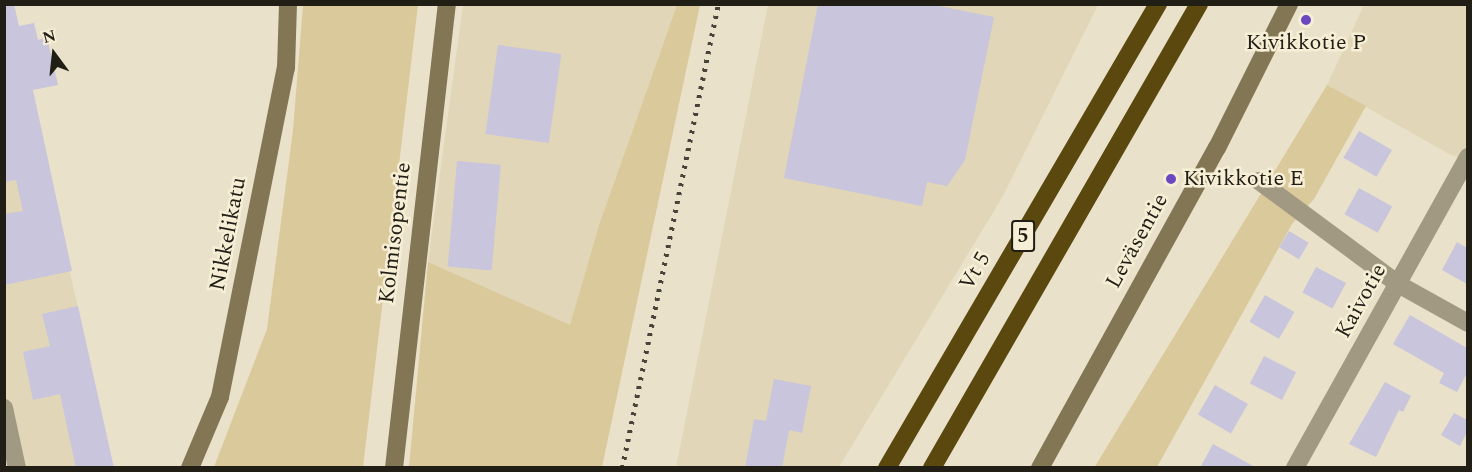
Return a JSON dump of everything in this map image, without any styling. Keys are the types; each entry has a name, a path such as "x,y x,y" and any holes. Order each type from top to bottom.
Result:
{"highway":[{"name":"Vt 5","path":"887,468 1158,4"},
{"name":"5","path":"932,468 1199,4"}],"main road":[{"name":"Nikkelikatu","path":"190,468 220,397 286,68 288,4"},
{"name":"Kolmisopentie","path":"394,468 447,4"},
{"name":"Leväsentie","path":"1040,468 1217,147 1289,4"}],"street":[{"name":"Kaivotie","path":"1295,468 1467,158"},
{"path":"1259,181 1398,284 1467,323"},
{"path":"4,408 16,468"}],"shaded area":[{"path":"4,5 11,5 113,467 5,467"},
{"path":"303,5 418,5 363,467 214,467 267,329 293,130"},
{"path":"463,5 677,5 599,225 570,326 428,262"},
{"path":"677,5 700,5 602,467 409,467 428,262 570,325 599,225"},
{"path":"768,5 1098,5 1003,196 839,467 676,468"},
{"path":"1364,5 1467,5 1467,160 1451,155 1327,85"},
{"path":"1327,85 1366,106 1314,199 1292,224 1157,467 1094,468"}],"building":[{"path":"4,4 14,4 19,26 34,23 38,40 47,37 58,85 33,90 72,271 4,285 4,214 23,211 16,180 4,182"},
{"path":"818,4 929,4 994,17 965,160 947,186 927,182 922,206 784,178"},
{"path":"498,45 561,54 549,143 485,134"},
{"path":"1359,131 1392,150 1376,177 1344,158"},
{"path":"457,161 501,165 492,270 448,267"},
{"path":"1359,188 1392,206 1378,233 1344,214"},
{"path":"1289,231 1309,243 1299,259 1279,247"},
{"path":"1457,242 1467,248 1467,284 1442,270"},
{"path":"1316,267 1346,283 1332,309 1302,293"},
{"path":"1265,295 1294,312 1279,339 1250,322"},
{"path":"78,306 114,468 76,468 60,394 33,400 23,352 50,346 42,314"},
{"path":"1410,315 1467,348 1467,373 1457,392 1439,383 1444,373 1393,344"},
{"path":"1264,356 1296,372 1282,400 1250,384"},
{"path":"774,379 811,386 802,433 789,430 782,468 745,468 754,419 766,421"},
{"path":"1385,382 1411,396 1403,412 1399,410 1376,457 1349,444"},
{"path":"1215,385 1248,404 1231,433 1198,414"},
{"path":"1454,413 1467,420 1467,432 1460,446 1441,435"},
{"path":"1213,444 1257,468 1200,468"}],"railway":[{"path":"622,468 718,4"}],"place":[{"name":"Kivikkotie P","path":"1306,20"},
{"name":"Kivikkotie E","path":"1171,179"}]}
